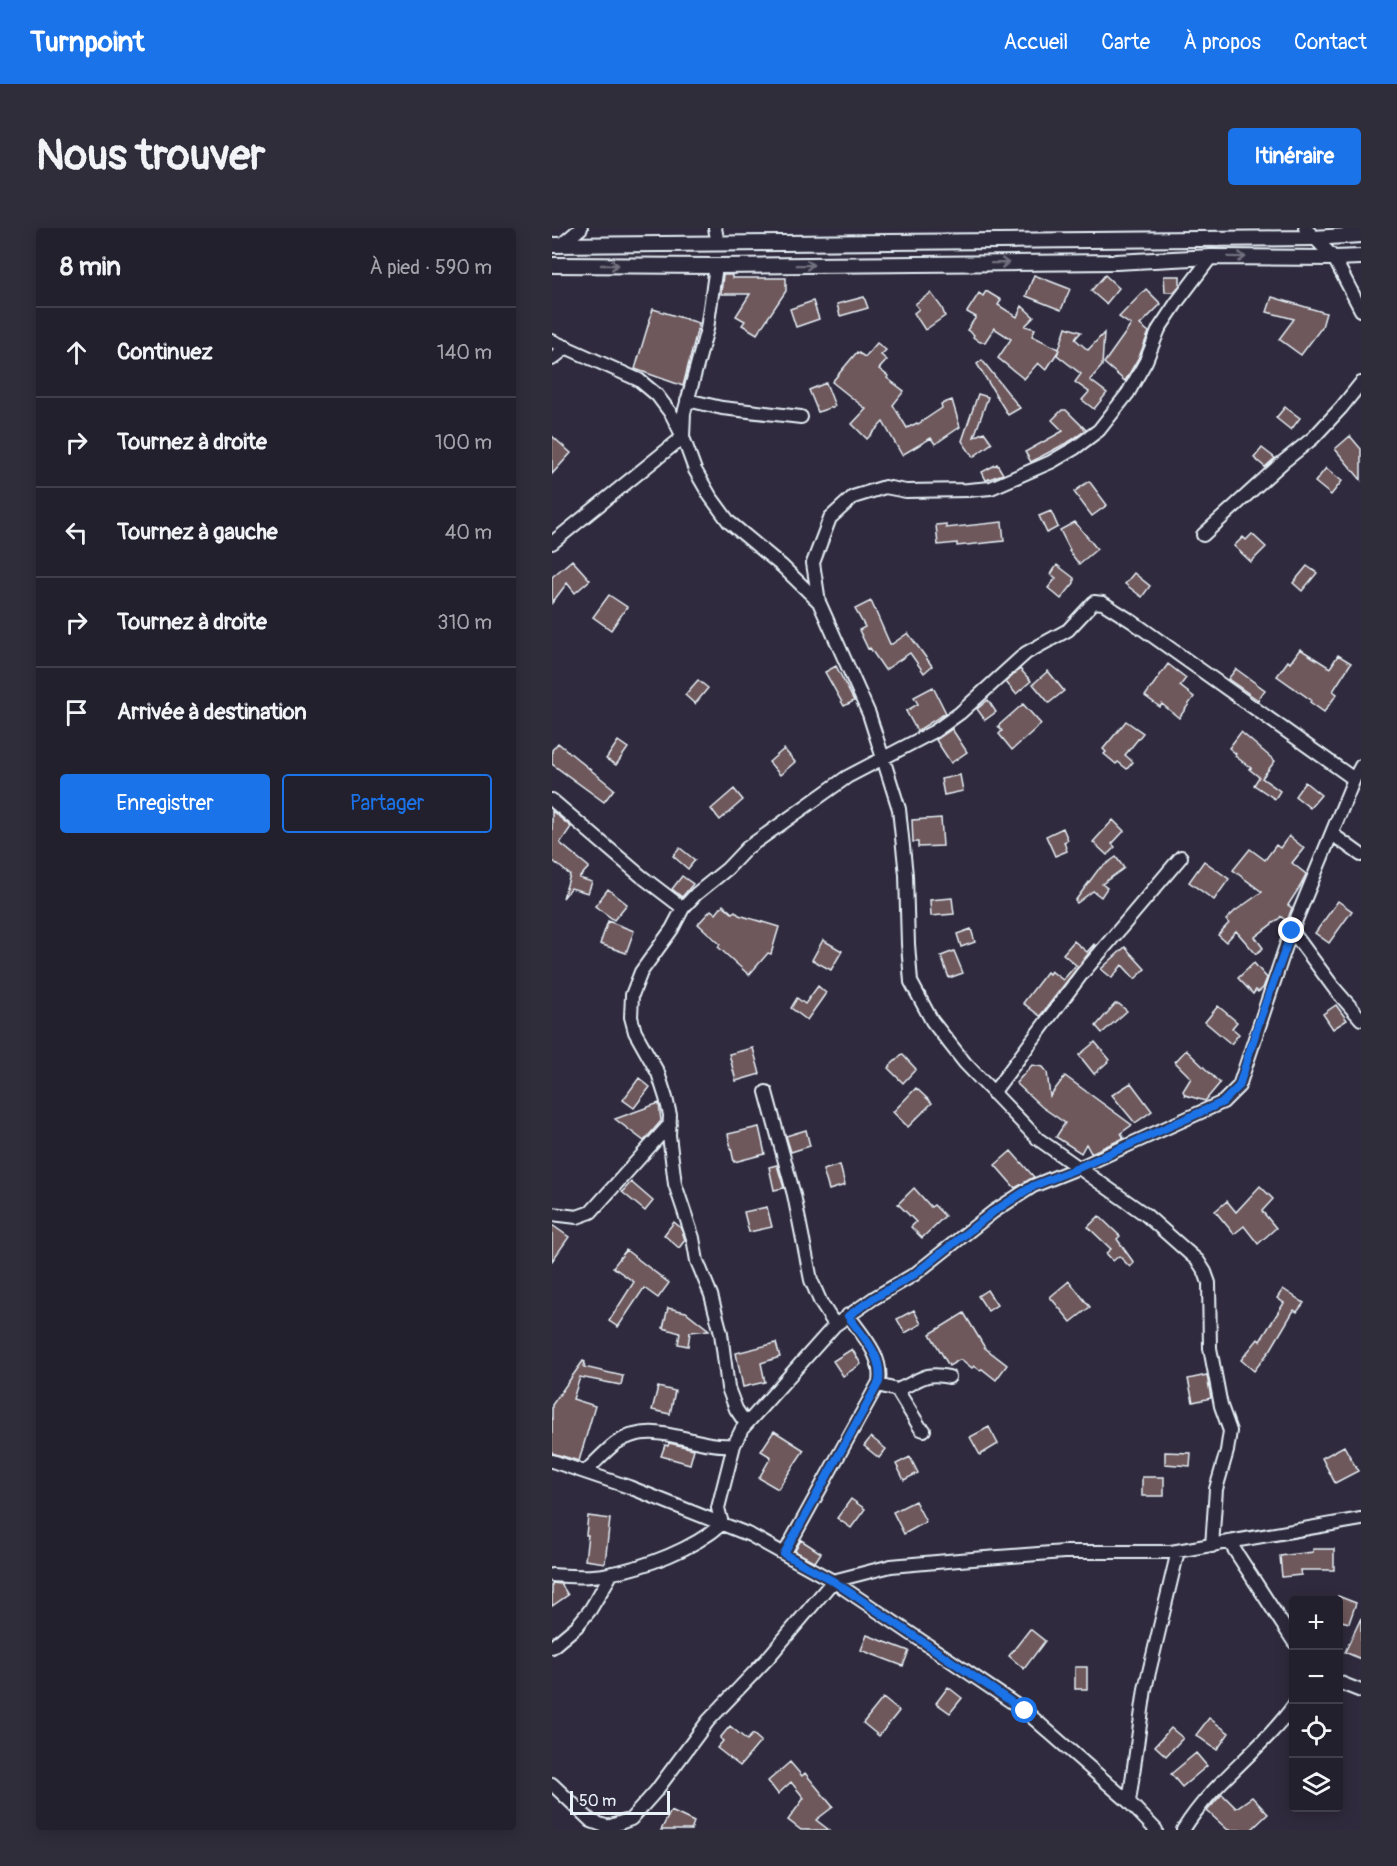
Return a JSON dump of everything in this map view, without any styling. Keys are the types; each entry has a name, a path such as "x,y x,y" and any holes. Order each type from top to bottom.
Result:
{"street":[{"path":"557,245 581,228"},
{"path":"715,228 718,244"},
{"path":"557,245 1309,233 1361,235"},
{"path":"1309,233 1334,258 1361,310"},
{"path":"552,265 716,266 1116,262 1211,257 1361,257"},
{"path":"1211,257 1160,329 1128,393 1099,430 1051,462 991,488 906,491 885,487 853,496 830,518 813,562 819,602 869,714 898,809 902,836 912,982 932,1021 965,1063 1038,1139 1146,1215 1198,1261 1205,1272 1209,1283 1209,1348 1221,1406 1230,1431 1216,1489 1212,1546"},
{"path":"684,437 684,412 707,329 716,266"},
{"path":"552,341 639,380 657,395 672,415 684,437 695,470 729,522 782,566 819,602"},
{"path":"552,359 567,348"},
{"path":"1203,535 1283,462 1313,438 1361,383"},
{"path":"687,400 722,408 801,417"},
{"path":"552,543 684,437"},
{"path":"746,1424 736,1409 728,1388 721,1333 675,1184 670,1115 658,1073 635,1032 631,1017 632,995 641,972 683,908 696,894 727,869 747,848 847,777 935,731 960,713 1026,653 1068,630 1094,602 1103,603 1133,622 1354,779"},
{"path":"722,1524 718,1508 734,1445 746,1424 835,1325 874,1298 915,1274 993,1212 1033,1186 1223,1102 1239,1086 1260,1019 1292,931 1361,766"},
{"path":"552,800 640,876 683,908"},
{"path":"1332,834 1361,855"},
{"path":"993,1093 1081,975 1181,857"},
{"path":"1292,931 1334,988 1361,1019"},
{"path":"766,1092 794,1196 811,1280 821,1303 835,1325"},
{"path":"552,1214 577,1217 591,1212 669,1124"},
{"path":"784,1554 878,1384 880,1372 878,1358 848,1316"},
{"path":"897,1390 925,1375 935,1374 949,1377"},
{"path":"878,1384 897,1390 924,1431"},
{"path":"585,1472 616,1444 636,1434 654,1431 718,1447 734,1445"},
{"path":"552,1461 629,1487 750,1535 833,1581 1025,1711 1129,1803 1156,1830"},
{"path":"552,1784 591,1821 608,1827 631,1819 656,1791 708,1721 767,1659 833,1581 891,1566 959,1560 1064,1552 1178,1551 1361,1519"},
{"path":"552,1575 612,1573 680,1551 709,1535 722,1524"},
{"path":"1230,1543 1289,1636"},
{"path":"1129,1803 1144,1689 1178,1551"},
{"path":"552,1647 577,1626 590,1610 612,1573"},
{"path":"1343,1684 1361,1691"},
{"path":"1182,1830 1215,1787 1280,1725 1289,1711"}],"building":[{"path":"723,275 732,275 732,278 786,278 786,291 757,334 742,325 745,321 736,316 750,294 721,294"},
{"path":"1034,275 1070,289 1061,310 1026,296"},
{"path":"1105,275 1119,288 1106,304 1091,291"},
{"path":"1164,276 1180,276 1180,285 1174,292 1165,292"},
{"path":"1146,289 1161,304 1140,325 1149,332 1139,357 1125,381 1104,363 1131,325 1119,317"},
{"path":"986,291 1001,300 998,305 1017,317 1022,306 1034,317 1025,326 1035,329 1032,336 1059,349 1066,327 1081,332 1075,339 1088,350 1104,333 1102,366 1090,380 1107,393 1094,409 1082,400 1089,392 1075,382 1081,374 1057,355 1059,350 1046,370 1038,363 1024,379 998,358 1011,339 994,328 985,342 980,342 973,337 974,335 967,330 976,317 967,312 979,293 983,296"},
{"path":"931,293 945,316 925,330 914,313 919,309 915,304"},
{"path":"864,297 868,308 840,316 837,304"},
{"path":"1272,297 1326,313 1322,327 1301,355 1279,339 1294,319 1267,312"},
{"path":"813,301 819,319 796,327 790,309"},
{"path":"653,309 699,323 683,386 635,369"},
{"path":"877,343 886,350 881,355 887,360 879,369 904,391 893,405 907,428 918,424 942,408 941,404 952,400 960,427 935,444 931,438 902,455 883,422 867,439 852,424 866,409 832,382 857,352 865,357"},
{"path":"982,360 1020,408 1008,415 977,364"},
{"path":"826,383 835,406 818,412 809,390"},
{"path":"978,394 988,397 974,437 984,432 992,443 973,457 962,441"},
{"path":"1285,407 1300,418 1291,430 1276,418"},
{"path":"1062,410 1066,410 1086,430 1031,462 1025,452 1063,431 1052,420"},
{"path":"552,436 571,453 552,474"},
{"path":"1350,436 1361,449 1361,480 1335,449"},
{"path":"1262,448 1275,458 1265,467 1254,458"},
{"path":"997,464 1003,474 986,480 982,472"},
{"path":"1326,468 1342,481 1331,495 1315,482"},
{"path":"1089,481 1107,505 1092,516 1074,492"},
{"path":"1051,511 1058,527 1047,533 1039,516"},
{"path":"1002,522 1004,541 957,546 957,543 938,545 936,525 946,524 946,528"},
{"path":"1075,522 1097,549 1079,564 1069,551 1060,530"},
{"path":"1252,534 1266,547 1251,562 1234,546 1243,537 1246,540"},
{"path":"572,560 590,580 575,593 567,583 552,603 552,577"},
{"path":"1057,565 1074,578 1074,583 1061,599 1048,588 1056,578 1051,574"},
{"path":"1307,566 1317,573 1302,591 1293,583"},
{"path":"1134,573 1150,586 1142,597 1125,584"},
{"path":"609,595 627,607 611,630 593,617"},
{"path":"871,601 890,644 908,633 932,666 924,673 910,653 885,670 870,648 868,649 859,630 865,627 855,609"},
{"path":"1300,649 1330,668 1338,655 1351,663 1333,691 1337,694 1324,712 1277,676"},
{"path":"1168,664 1186,678 1180,686 1194,697 1179,718 1162,704 1160,707 1145,696"},
{"path":"836,666 854,701 844,706 825,672"},
{"path":"1020,669 1031,681 1016,694 1006,682"},
{"path":"1236,669 1265,690 1258,700 1228,679"},
{"path":"1048,671 1064,691 1049,703 1033,684"},
{"path":"698,680 708,688 695,704 685,695"},
{"path":"933,687 946,713 917,731 906,711 918,704 914,697"},
{"path":"988,700 996,712 985,720 977,709"},
{"path":"1023,704 1041,724 1012,750 999,734 1002,731 998,726"},
{"path":"1126,721 1143,733 1125,755 1133,762 1127,769 1118,762 1116,764 1104,754 1106,752 1103,749"},
{"path":"952,729 967,752 951,763 936,740"},
{"path":"1241,732 1275,761 1262,778 1280,791 1275,799 1254,785 1259,777 1229,748"},
{"path":"618,741 628,748 616,765 606,759"},
{"path":"558,743 614,789 604,802 552,764 552,750"},
{"path":"784,749 795,762 780,775 769,762"},
{"path":"960,775 963,791 944,795 941,779"},
{"path":"1305,782 1321,795 1310,808 1295,796"},
{"path":"734,789 743,800 720,820 711,809"},
{"path":"552,811 571,827 560,843 589,867 579,878 592,882 588,893 571,888 563,898 570,875 552,860"},
{"path":"941,818 943,846 918,847 918,842 913,842 912,820"},
{"path":"1113,820 1124,831 1112,844 1115,847 1107,855 1093,842"},
{"path":"1063,828 1068,840 1064,842 1067,851 1055,856 1046,836"},
{"path":"1289,836 1304,848 1292,863 1306,874 1288,905 1292,908 1287,921 1280,916 1255,937 1263,948 1256,954 1236,931 1226,942 1218,935 1229,923 1226,920 1262,892 1233,870 1250,849 1265,860 1276,845 1280,848"},
{"path":"680,848 695,860 688,869 673,856"},
{"path":"1116,857 1124,868 1102,884 1107,888 1101,897 1093,891 1077,903 1075,901 1098,870"},
{"path":"1204,861 1229,879 1214,900 1189,882"},
{"path":"682,876 693,884 682,897 672,889"},
{"path":"608,889 627,904 614,920 595,906"},
{"path":"952,898 954,914 931,916 930,900"},
{"path":"1338,901 1352,911 1329,943 1315,933"},
{"path":"723,905 732,913 735,911 739,915 779,927 771,954 768,953 749,975 718,947 720,944 698,924 711,910 716,914"},
{"path":"608,921 634,931 626,953 600,944"},
{"path":"971,929 975,942 961,947 957,934"},
{"path":"823,940 842,951 831,970 812,960"},
{"path":"1074,941 1087,952 1095,945 1040,1016 1023,1003 1047,972 1049,974 1051,971 1063,980 1076,965 1063,954"},
{"path":"1125,947 1145,969 1135,979 1122,965 1112,978 1101,969"},
{"path":"954,951 963,973 949,978 941,956"},
{"path":"1254,963 1267,978 1263,988 1258,992 1256,990 1253,994 1238,978"},
{"path":"818,986 826,993 807,1020 791,1008 797,998 805,1004"},
{"path":"1115,1004 1119,1004 1127,1011 1102,1033 1096,1026"},
{"path":"1336,1005 1347,1020 1333,1029 1323,1014"},
{"path":"1218,1006 1237,1022 1232,1028 1239,1034 1231,1044 1205,1022"},
{"path":"1095,1042 1110,1060 1094,1074 1079,1055"},
{"path":"753,1048 760,1074 736,1081 729,1054"},
{"path":"1186,1050 1220,1083 1205,1101 1185,1095 1183,1091 1191,1078 1175,1062"},
{"path":"902,1054 916,1069 903,1083 888,1068"},
{"path":"1032,1065 1043,1067 1047,1072 1050,1096 1065,1076 1132,1125 1121,1133 1124,1138 1091,1153 1086,1144 1081,1153 1056,1137 1065,1123 1042,1107 1016,1083"},
{"path":"639,1078 650,1087 634,1108 623,1100"},
{"path":"1131,1083 1152,1111 1135,1123 1112,1095"},
{"path":"916,1088 932,1103 908,1127 893,1112"},
{"path":"659,1103 661,1121 644,1141 615,1119"},
{"path":"759,1127 765,1154 734,1162 728,1134"},
{"path":"806,1130 810,1146 791,1152 786,1136"},
{"path":"1011,1151 1034,1177 1015,1188 995,1165"},
{"path":"777,1165 784,1188 774,1190 769,1167"},
{"path":"840,1165 845,1185 829,1190 823,1170"},
{"path":"631,1182 653,1201 645,1211 622,1192"},
{"path":"1260,1186 1273,1199 1262,1211 1276,1228 1258,1244 1244,1226 1234,1234 1215,1211 1227,1201 1236,1212"},
{"path":"914,1188 931,1207 934,1205 945,1216 922,1238 911,1227 916,1222 898,1204"},
{"path":"767,1207 772,1227 749,1232 744,1212"},
{"path":"1099,1216 1120,1236 1117,1239 1134,1263 1130,1267 1119,1256 1113,1261 1106,1253 1111,1249 1088,1227"},
{"path":"674,1222 681,1228 685,1240 679,1248 664,1235"},
{"path":"552,1225 569,1237 552,1261"},
{"path":"626,1250 669,1283 658,1298 644,1288 618,1327 609,1321 634,1282 613,1267"},
{"path":"1069,1281 1090,1307 1071,1322 1050,1297"},
{"path":"1283,1289 1304,1303 1297,1312 1294,1310 1271,1349 1254,1371 1241,1360 1258,1339 1260,1341 1284,1303 1277,1298"},
{"path":"987,1290 997,1305 988,1311 978,1296"},
{"path":"668,1308 686,1312 709,1330 690,1332 688,1346 678,1344 680,1333 663,1328"},
{"path":"914,1310 921,1324 905,1333 897,1319"},
{"path":"964,1313 985,1348 1007,1365 996,1380 982,1369 974,1366 972,1368 962,1360 949,1366 930,1334"},
{"path":"776,1343 780,1357 761,1363 765,1382 743,1387 736,1353"},
{"path":"852,1349 861,1364 843,1376 833,1361"},
{"path":"583,1361 585,1362 584,1367 623,1376 621,1385 580,1377 573,1399 595,1406 579,1461 552,1453 552,1405"},
{"path":"1207,1375 1211,1398 1193,1402 1188,1379"},
{"path":"658,1387 675,1391 670,1414 652,1410"},
{"path":"989,1427 998,1444 980,1455 970,1437"},
{"path":"774,1431 804,1450 778,1489 759,1478 771,1457 761,1451"},
{"path":"871,1437 886,1449 879,1458 864,1446"},
{"path":"669,1443 694,1449 690,1464 661,1456 665,1445 668,1446"},
{"path":"1344,1446 1358,1471 1335,1483 1322,1458"},
{"path":"1165,1452 1191,1453 1190,1466 1165,1464"},
{"path":"910,1457 918,1473 904,1480 896,1464"},
{"path":"1142,1477 1164,1477 1164,1496 1142,1496"},
{"path":"851,1499 865,1509 851,1528 837,1518"},
{"path":"915,1501 926,1522 904,1534 893,1512"},
{"path":"588,1516 610,1519 605,1563 585,1560"},
{"path":"801,1540 821,1553 815,1562 795,1551"},
{"path":"1313,1549 1334,1549 1334,1570 1300,1570 1301,1575 1282,1577 1280,1556 1313,1552"},
{"path":"552,1583 561,1584 568,1595 552,1606"},
{"path":"1343,1598 1356,1603 1349,1623 1343,1621"},
{"path":"1361,1618 1361,1659 1345,1652"},
{"path":"1030,1629 1045,1641 1024,1669 1009,1656"},
{"path":"867,1635 909,1651 903,1666 861,1650"},
{"path":"1075,1667 1087,1667 1087,1689 1075,1689"},
{"path":"948,1687 962,1698 950,1713 936,1703"},
{"path":"883,1698 899,1711 879,1736 863,1723"},
{"path":"1209,1718 1229,1733 1217,1750 1196,1735"},
{"path":"730,1726 747,1740 753,1734 761,1741 740,1766 717,1748 723,1741 720,1738"},
{"path":"1171,1728 1183,1738 1166,1756 1155,1746"},
{"path":"1196,1753 1207,1766 1182,1787 1171,1774"},
{"path":"790,1762 802,1776 805,1773 833,1807 816,1820 829,1830 801,1830 788,1820 804,1798 791,1782 778,1794 768,1781"},
{"path":"1222,1794 1236,1808 1252,1797 1268,1814 1251,1830 1228,1830 1207,1811"},
{"path":"671,1811 694,1822 691,1830 661,1830"}],"route":[{"path":"1025,1711 878,1610 833,1581 784,1554 879,1382 878,1358 848,1316 915,1274 993,1212 1033,1186 1223,1102 1239,1086 1260,1019 1292,931"}]}
